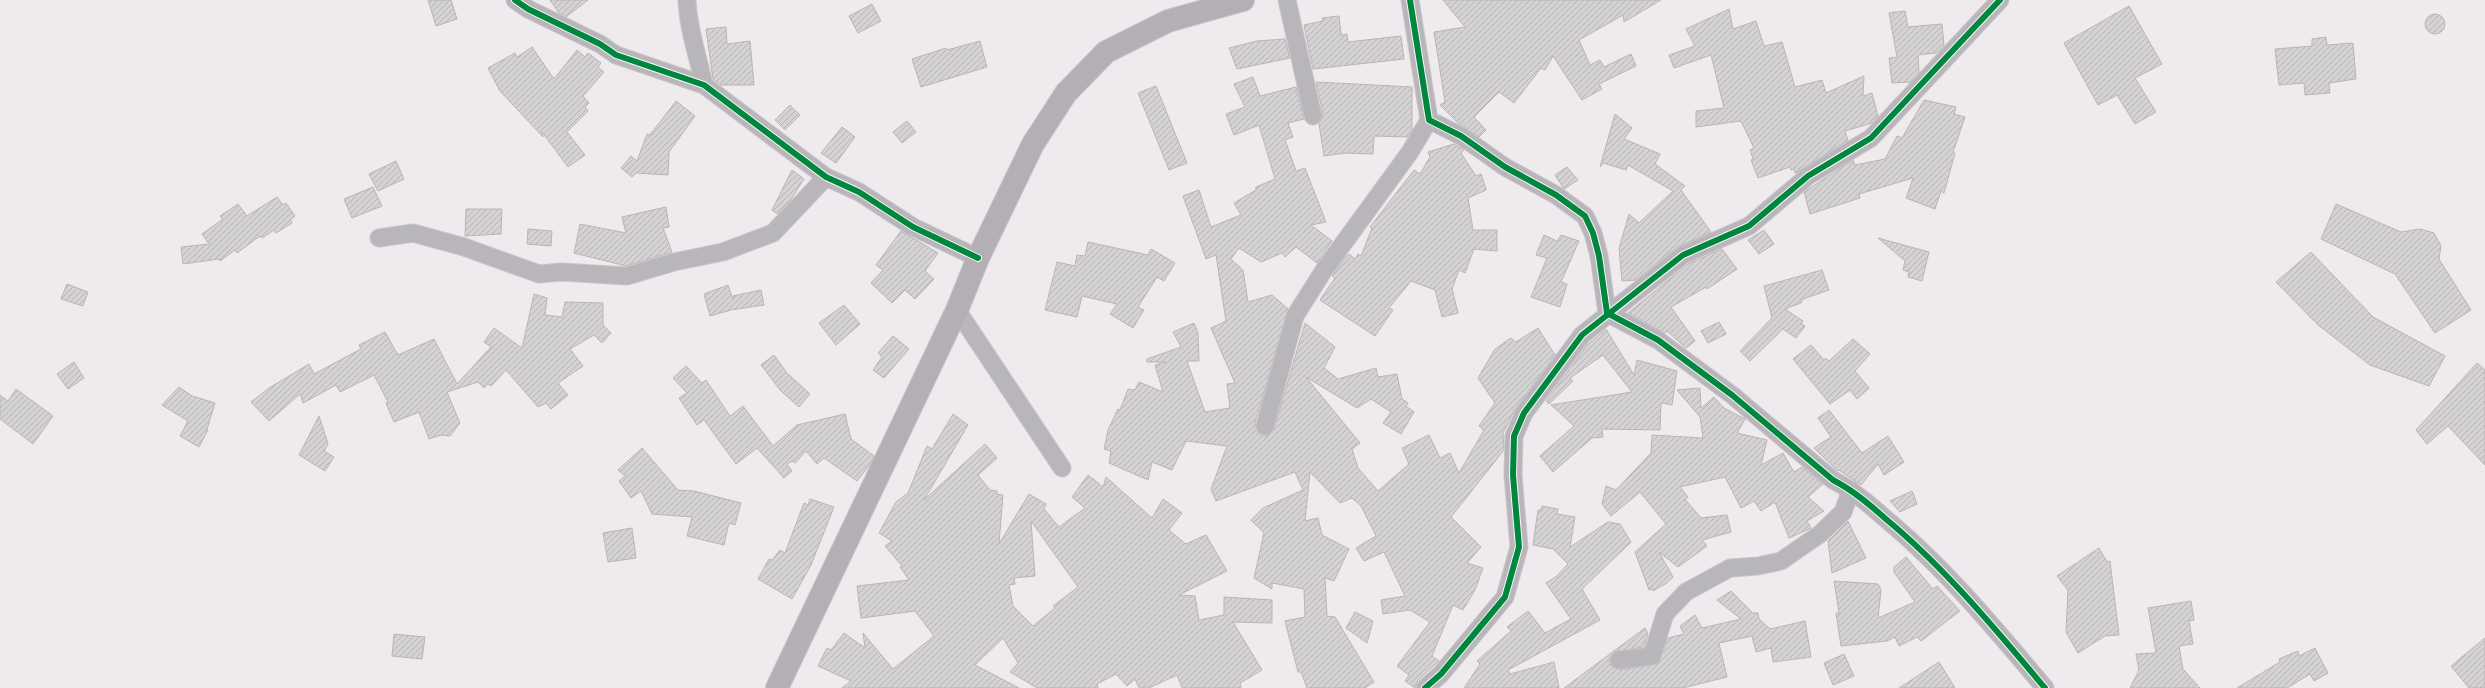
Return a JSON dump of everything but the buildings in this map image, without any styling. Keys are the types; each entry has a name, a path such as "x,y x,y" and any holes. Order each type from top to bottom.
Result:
{"main road":[{"path":"777,688 957,310 978,258 1033,144 1066,93 1106,52 1168,21 1243,0"}],"street":[{"path":"515,0 528,10 600,44 616,55 704,85 826,177 859,192 913,227 978,258"},
{"path":"688,0 692,36 704,85"},
{"path":"1286,0 1313,116"},
{"path":"1265,426 1295,316 1324,270 1410,152 1429,120 1410,0"},
{"path":"1425,688 1441,674 1505,597 1519,547 1513,475 1514,436 1524,413 1582,335 1607,313 1683,255 1749,226 1808,176 1871,138 2000,0"},
{"path":"1429,120 1461,136 1505,168 1556,195 1585,216 1593,233 1599,256 1607,313"},
{"path":"379,238 413,233 464,247 539,274 562,272 627,276 674,262 724,252 774,233 826,177"},
{"path":"957,310 1062,468"},
{"path":"1607,313 1658,340 1732,395 1833,480 1852,490 1914,542 1995,629 2045,688"},
{"path":"1619,660 1652,656 1665,614 1686,592 1730,568 1758,566 1781,561 1820,534 1843,512 1852,490"}],"cycle path":[{"path":"515,0 528,9 600,44 616,55 704,85 826,177 859,192 913,227 978,258"},
{"path":"1410,0 1429,120 1461,136 1505,167 1556,195 1585,216 1593,233 1599,256 1607,313 1658,340 1732,395 1833,480 1841,484 1874,509 1909,539 1950,579 2045,688"},
{"path":"1425,688 1441,674 1505,597 1519,547 1513,475 1514,436 1524,413 1582,335 1683,255 1749,226 1808,176 1871,138 2000,0"}]}
